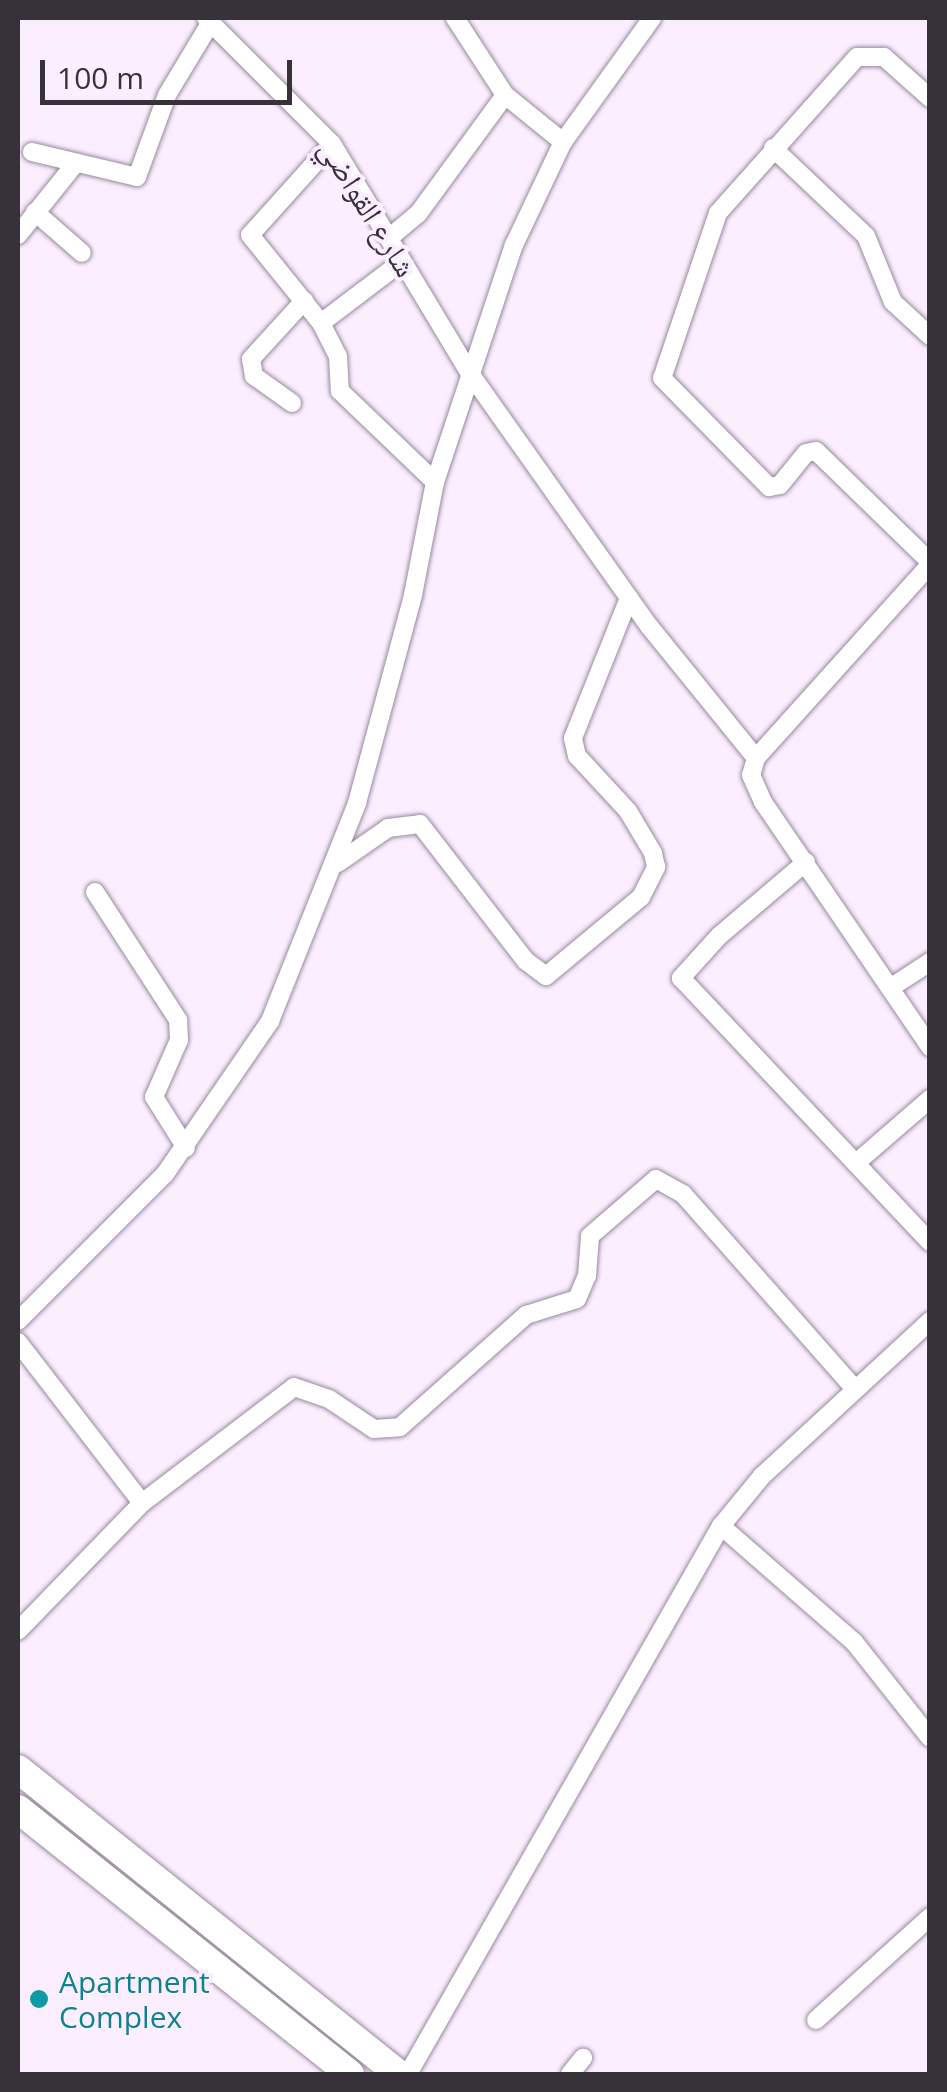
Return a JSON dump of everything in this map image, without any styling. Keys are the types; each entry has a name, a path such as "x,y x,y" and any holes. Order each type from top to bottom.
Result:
{"main road":[{"path":"18,1770 399,2074"},
{"path":"18,1809 350,2074"}],"street":[{"path":"455,18 505,94 563,142"},
{"path":"18,1322 122,1225 186,1148 270,1021 338,863 386,704 436,482 514,245 563,142 652,18"},
{"path":"32,152 139,175 167,95 208,20"},
{"name":"شارع القواضي","path":"208,20 332,144 470,372 629,598 756,758"},
{"path":"930,98 884,58 857,57 773,148 712,224 662,378 769,487 780,485 816,451 930,563 756,758 753,784 930,1047"},
{"path":"389,238 418,214 505,94"},
{"path":"332,144 250,235 321,324 338,356 340,390 436,482"},
{"path":"773,148 866,236 893,302 930,336"},
{"path":"18,234 74,164"},
{"path":"35,212 82,253"},
{"path":"321,324 400,262"},
{"path":"292,403 254,376 251,359 304,301"},
{"path":"338,863 388,828 420,824 526,962 546,976 641,897 656,867 653,852 628,811 577,756 573,738 629,598"},
{"path":"806,862 720,936 682,978 930,1242"},
{"path":"95,892 178,1020 179,1040 154,1097 186,1148"},
{"path":"890,988 930,962"},
{"path":"856,1163 930,1099"},
{"path":"18,1632 142,1503 294,1387 329,1399 374,1429 400,1427 526,1315 576,1299 587,1276 590,1236 656,1178 684,1194 855,1390"},
{"path":"408,2074 721,1526 762,1476 930,1320"},
{"path":"18,1342 142,1503"},
{"path":"721,1526 854,1642 930,1738"},
{"path":"816,2020 930,1917"},
{"path":"570,2074 583,2058"}],"place":[{"name":"Apartment Complex","path":"39,1999"}]}
